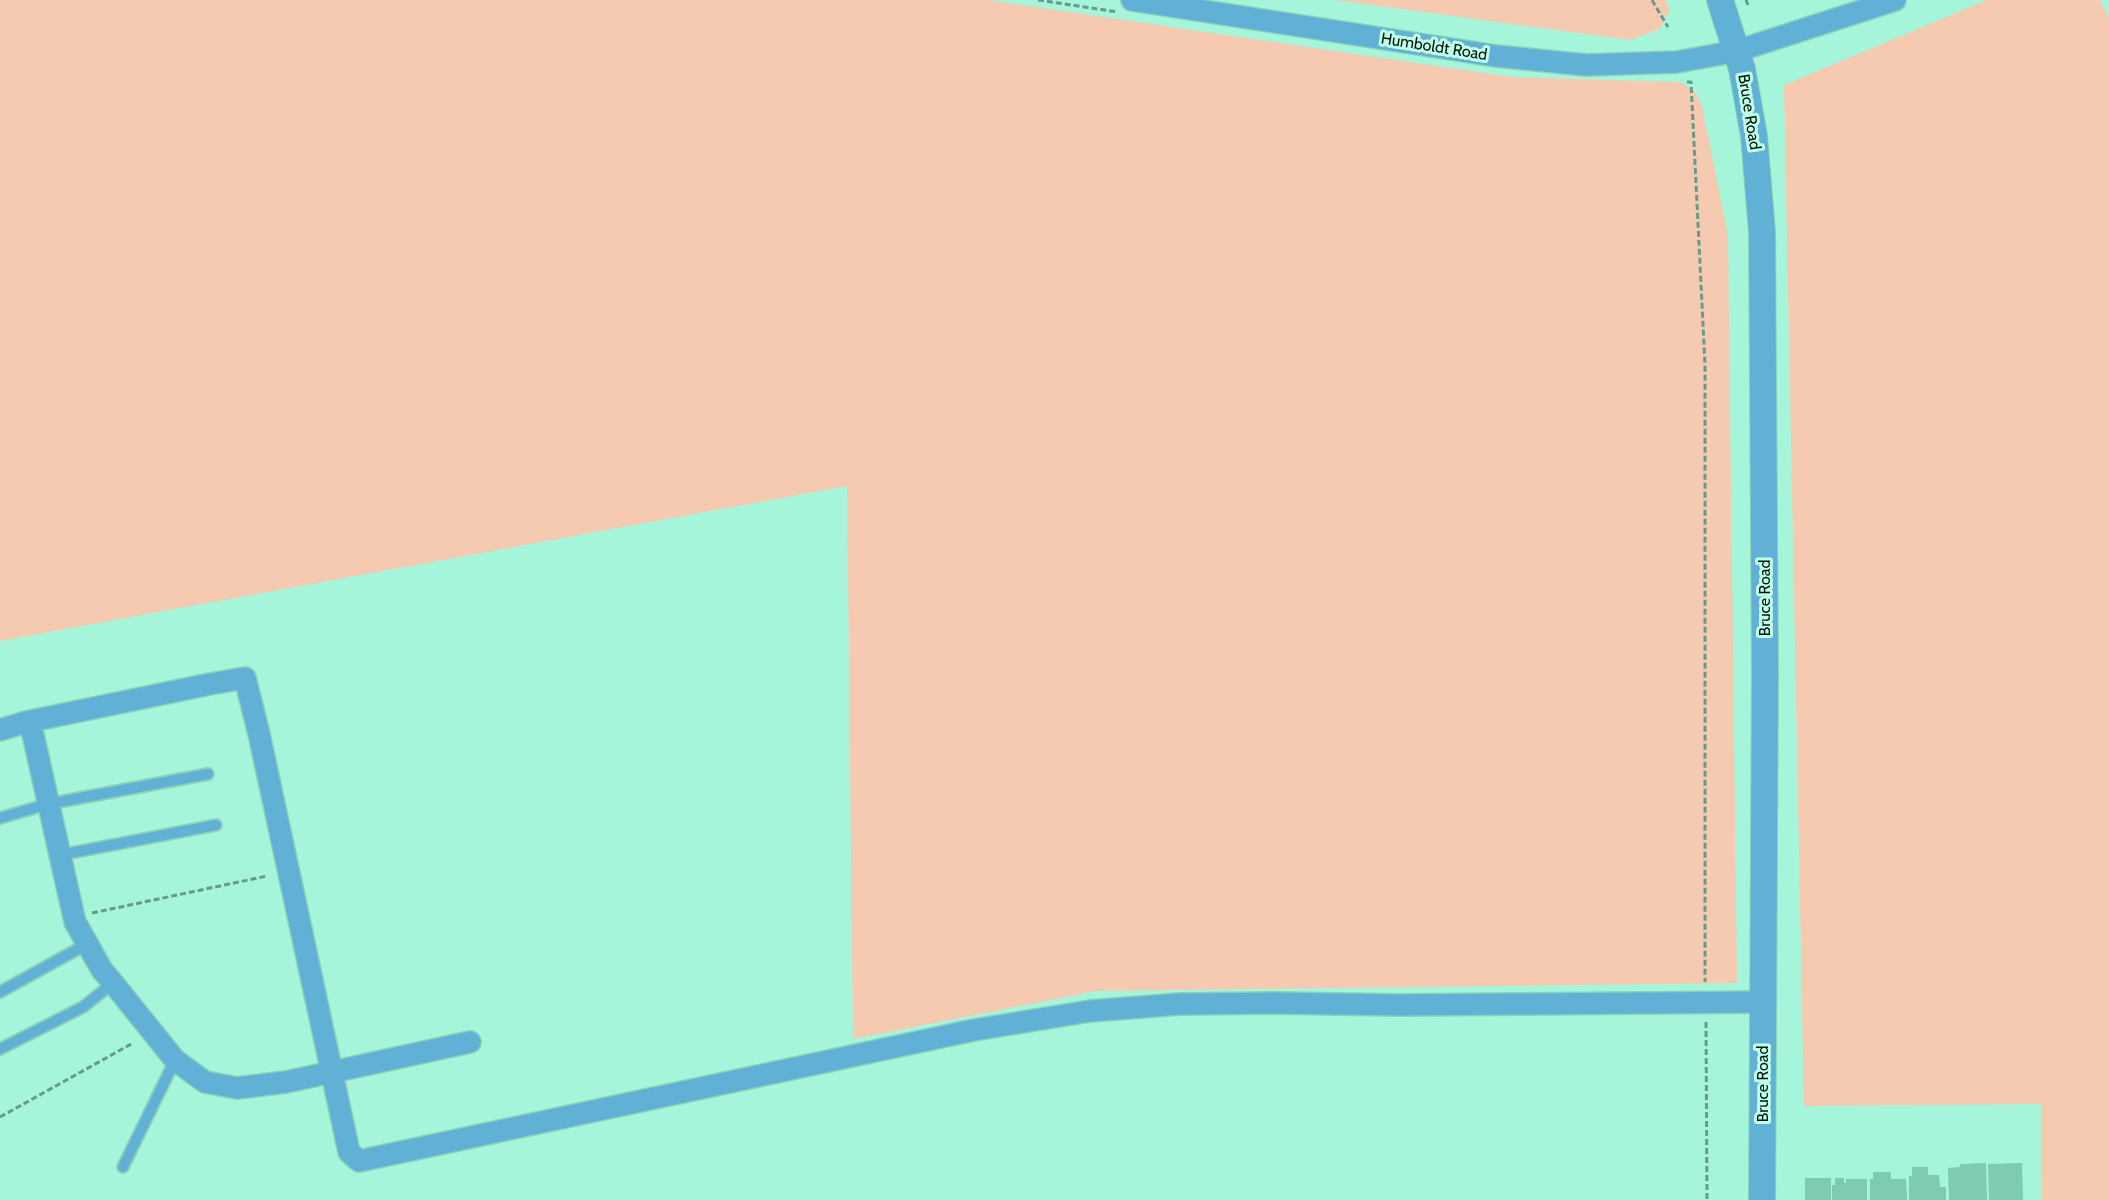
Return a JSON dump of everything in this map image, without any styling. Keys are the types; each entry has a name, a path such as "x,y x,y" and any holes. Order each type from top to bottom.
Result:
{"street":[{"name":"Humboldt Road","path":"1132,0 1496,56 1586,65 1677,62 1737,51 1890,2"},
{"name":"Bruce Road","path":"1720,0 1742,69 1754,136 1762,232 1765,673 1762,1200"},
{"path":"0,730 30,721 245,678 349,1152 359,1161 974,1030 1090,1011 1180,1005 1276,1003 1400,1005 1763,1002"},
{"path":"30,721 75,922 102,970 175,1060 205,1082 237,1088 286,1082 470,1042"}],"lane":[{"path":"0,818 48,804 208,774"},
{"path":"60,855 216,825"},
{"path":"0,992 87,944"},
{"path":"0,1048 83,1007 113,983"},
{"path":"123,1167 175,1060"}],"path":[{"path":"1652,0 1668,27"},
{"path":"1746,0 1748,5"},
{"path":"1691,82 1705,365 1707,1200"},
{"path":"82,915 267,876"},
{"path":"0,1117 133,1043"}],"shaded area":[{"path":"0,0 988,0 1512,77 1679,82 1693,89 1701,102 1728,235 1737,983 1096,991 853,1039 847,486 0,641"},
{"path":"1335,0 1665,0 1670,10 1660,29 1630,40"},
{"path":"1987,0 2100,0 2109,18 2109,1200 2042,1200 2041,1104 1804,1106 1784,85"}],"building":[{"path":"1986,1163 1987,1200 1949,1200 1948,1168 1960,1167 1960,1164"},
{"path":"2022,1163 2023,1200 1989,1200 1988,1164"},
{"path":"1912,1167 1928,1167 1928,1175 1939,1175 1940,1187 1946,1187 1946,1200 1909,1200 1909,1176 1912,1176"},
{"path":"1873,1172 1891,1172 1891,1179 1906,1179 1907,1200 1870,1200 1870,1179 1873,1179"},
{"path":"1805,1178 1831,1178 1831,1200 1805,1200"},
{"path":"1835,1178 1844,1178 1844,1183 1846,1179 1867,1179 1867,1200 1832,1200 1832,1185 1835,1185"}]}
